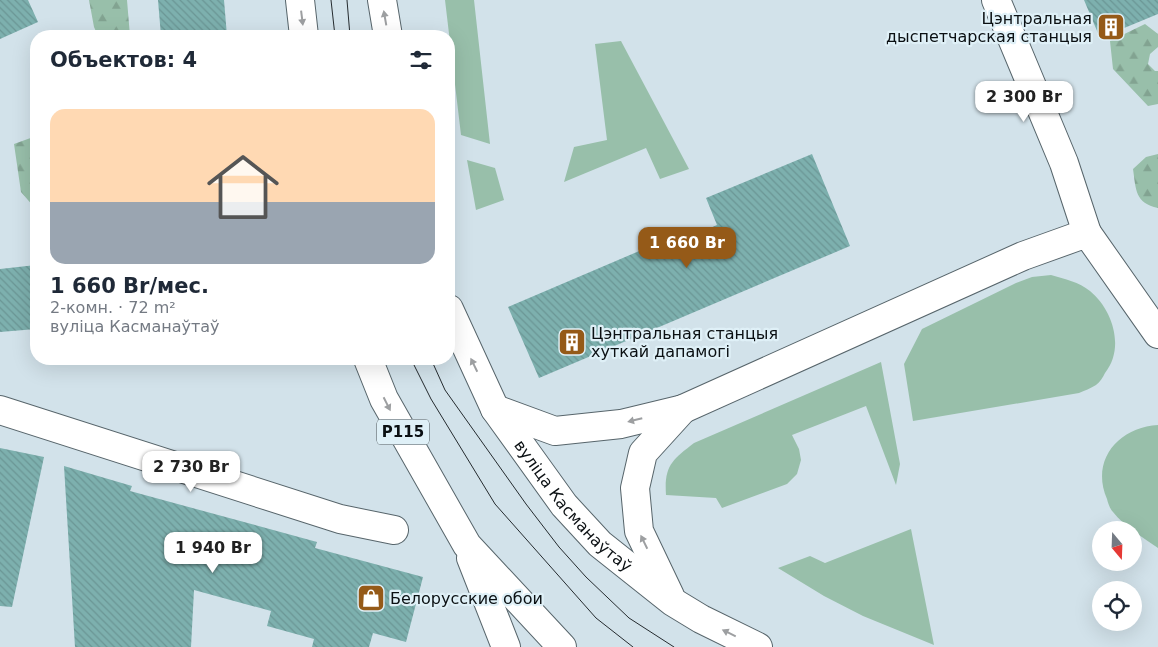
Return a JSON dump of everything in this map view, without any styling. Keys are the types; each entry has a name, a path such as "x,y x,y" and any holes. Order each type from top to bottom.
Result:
{"main road":[{"path":"300,0 303,30"},
{"path":"382,0 387,30"},
{"path":"996,0 1064,163 1087,232 1158,334"},
{"path":"495,409 555,431 621,424 683,409 1023,256 1087,232"},
{"name":"вуліца Касманаўтаў","path":"455,322 495,409 564,505 600,544 673,602 700,618 758,647"},
{"name":"Р115","path":"370,365 384,399 467,545 562,647"},
{"path":"673,602 639,531 635,488 643,453 683,409"},
{"path":"0,410 340,518 394,530"},
{"path":"467,545 506,647"}],"green space":[{"path":"89,0 127,0 130,30 95,30"},
{"path":"445,0 474,0 490,144 461,135 455,84 455,30 449,30"},
{"path":"1145,24 1158,34 1158,47 1150,54 1148,64 1155,71 1158,71 1158,104 1148,106 1113,69 1110,41"},
{"path":"621,41 689,169 660,179 646,148 564,182 574,147 607,140 595,44"},
{"path":"30,138 30,202 21,192 14,144"},
{"path":"1158,154 1158,208 1150,206 1141,199 1136,189 1133,169 1146,157"},
{"path":"467,160 495,168 504,200 476,210"},
{"path":"1051,275 1067,279 1086,288 1105,308 1110,319 1114,330 1114,352 1111,363 1099,382 1079,393 913,421 904,364 922,329 1016,283 1032,277"},
{"path":"881,362 900,464 896,485 866,406 792,435 799,449 801,460 797,474 787,484 722,508 716,498 666,495 666,477 671,464 694,443"},
{"path":"1158,425 1158,548 1142,537 1142,521 1122,521 1112,511 1103,485 1102,471 1105,459 1112,448 1120,439 1144,427"},
{"path":"911,529 934,645 863,616 824,596 778,568 810,556 825,563"}],"building":[{"path":"0,0 28,0 38,22 0,39"},
{"path":"158,0 224,0 226,30 160,30"},
{"name":"Цэнтральная дыспетчарская станцыя","path":"1084,0 1158,0 1158,14 1100,38"},
{"path":"812,154 850,246 539,378 508,307 665,240 667,247 717,225 706,198"},
{"path":"30,266 30,330 0,332 0,269"},
{"path":"0,448 44,457 12,607 0,606"},
{"path":"64,466 132,486 130,491 317,542 315,548 423,577 406,642 373,633 369,647 312,647 314,639 267,626 271,611 194,590 191,647 75,647"}],"tram line":[{"path":"331,0 334,30"},
{"path":"347,0 350,30"},
{"path":"414,365 431,399 495,504 596,618 633,647"},
{"path":"434,365 445,390 559,547 586,577 629,618 674,647"}],"place":[{"name":"Цэнтральная дыспетчарская станцыя","path":"1111,27"},
{"name":"Цэнтральная станцыя хуткай дапамогі","path":"572,342"},
{"name":"Белорусские обои","path":"371,598"}]}
